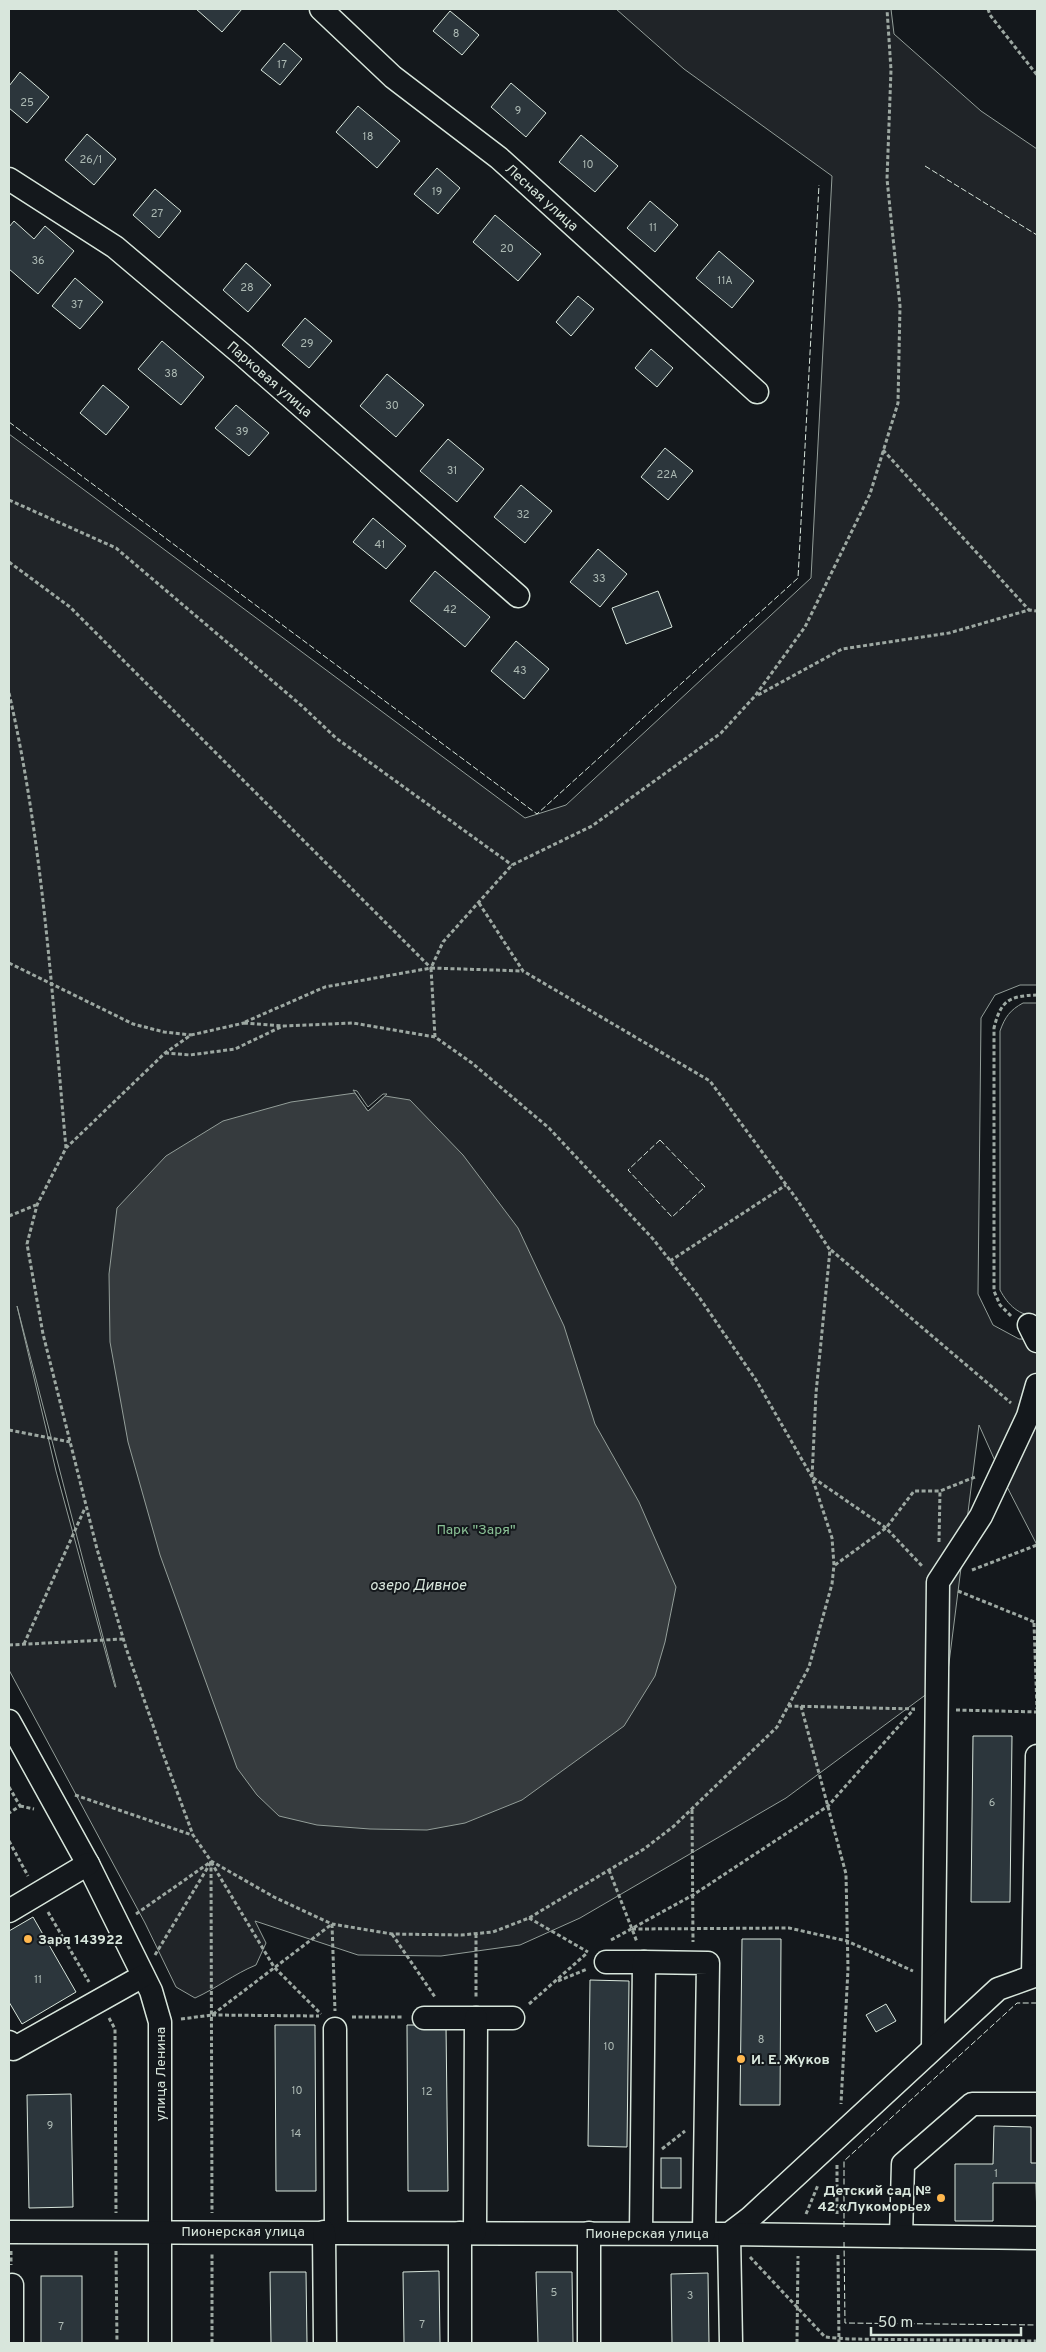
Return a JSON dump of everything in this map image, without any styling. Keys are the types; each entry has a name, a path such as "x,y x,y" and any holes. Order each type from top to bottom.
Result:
{"street":[{"name":"Лесная улица","path":"321,9 393,77 499,158 757,392"},
{"name":"Парковая улица","path":"9,179 115,247 244,356 518,596"},
{"path":"933,2048 938,1582 981,1516 1028,1416 1037,1385"},
{"name":"улица Ленина","path":"9,1721 88,1864 151,1991 160,2022 160,2343"},
{"path":"1035,1975 1037,1756"},
{"path":"9,1911 88,1864"},
{"path":"599,1951 644,1962 708,1963 704,2234"},
{"path":"641,2233 644,1962"},
{"name":"Пионерская улица","path":"10,2232 212,2231 729,2234 750,2218 998,1989 1035,1975"},
{"path":"9,2042 13,2049 143,1976"},
{"path":"424,2018 513,2018"},
{"path":"460,2343 468,2233 476,2018"},
{"path":"325,2343 335,2028"},
{"path":"901,2236 903,2164 972,2104 1037,2104"},
{"path":"589,2233 589,2343"},
{"path":"731,2343 729,2234 1037,2238"},
{"path":"12,2285 12,2343"}],"path":[{"path":"435,1037 431,968 443,942 512,865 592,826 722,733 755,696 805,627 870,494 898,403 900,306 888,179 891,70 887,9"},
{"path":"988,9 990,15 1037,75"},
{"path":"883,450 1029,610"},
{"path":"9,500 116,548 295,700 336,738 512,865"},
{"path":"9,562 70,607 431,968"},
{"path":"755,696 842,649 949,633 1029,610 1037,611"},
{"path":"9,692 22,752 36,842 66,1148"},
{"path":"479,903 523,971 710,1081 786,1185 830,1250 1028,1416"},
{"path":"9,963 133,1024 164,1032 191,1035 244,1023 325,987 431,968 523,971"},
{"path":"994,1291 994,1028 998,1012 1006,1001 1020,996 1037,996"},
{"path":"211,1861 274,1897 332,1924 392,1934 476,1934 493,1932 529,1918 644,1850 692,1810 777,1727 809,1667 832,1584 834,1565 832,1538 812,1477 756,1380 699,1297 653,1239 549,1128 472,1063 435,1037 353,1023 284,1026 244,1023"},
{"path":"165,1053 190,1055 235,1049 284,1026"},
{"path":"191,1035 165,1053 66,1148 36,1205 27,1244 42,1334 86,1506 123,1638 193,1835 211,1861 274,1967 335,2028"},
{"path":"670,1260 786,1185"},
{"path":"9,1216 36,1205"},
{"path":"812,1477 816,1393 830,1250"},
{"path":"9,1430 70,1442"},
{"path":"834,1565 886,1528 914,1491 940,1492 1005,1465"},
{"path":"788,1706 1037,1710 1035,1623 938,1582 886,1528 812,1477"},
{"path":"939,1546 940,1492"},
{"path":"24,1644 86,1506"},
{"path":"938,1582 1037,1545"},
{"path":"9,1645 123,1638"},
{"path":"801,1706 846,1874 848,1969 843,2091 836,2138"},
{"path":"513,2018 554,1982 599,1951 632,1929 693,1895 828,1806 914,1709"},
{"path":"9,1788 20,1806"},
{"path":"70,1794 193,1835"},
{"path":"9,1813 20,1806 39,1810"},
{"path":"692,1810 694,1962"},
{"path":"9,1841 37,1894 115,2029 117,2343"},
{"path":"118,1926 211,1861"},
{"path":"143,1976 211,1861"},
{"path":"211,1861 212,2343"},
{"path":"609,1870 644,1962"},
{"path":"529,1918 599,1951"},
{"path":"160,2022 212,2015 332,1924"},
{"path":"332,1924 335,2028"},
{"path":"632,1929 789,1928 847,1941 934,1980"},
{"path":"392,1934 449,2018"},
{"path":"476,1934 476,2018"},
{"path":"554,1982 599,1951"},
{"path":"642,2165 706,2114"},
{"path":"10,2232 12,2285"},
{"path":"729,2234 825,2337 848,2339 1037,2341"}],"green space":[{"name":"Парк \"Заря\"","path":"616,9 891,9 894,34 981,111 1037,149 1037,985 1020,985 995,995 981,1018 978,1294 993,1325 1019,1339 1037,1339 1037,1545 1004,1481 979,1425 947,1679 786,1798 580,1918 520,1945 441,1956 358,1955 255,1921 266,1943 256,1965 195,1998 176,1987 145,1923 9,1670 9,434 525,818 566,805 811,578 832,176 684,69","holes":["17,1306 116,1687 56,1471"]},
{"path":"1023,1003 1037,1003 1037,1316 1019,1312 1000,1290 1000,1031 1008,1014"}],"water":[{"name":"озеро Дивное","path":"355,1093 368,1111 385,1096 410,1100 463,1155 518,1228 564,1326 595,1424 639,1502 676,1587 665,1642 655,1676 624,1726 522,1800 465,1823 427,1830 370,1829 317,1825 279,1816 257,1795 237,1768 160,1555 128,1442 110,1342 109,1274 117,1208 166,1156 223,1121 291,1102"}],"pier":[{"path":"353,1090 357,1091 368,1107 383,1094 387,1094 368,1111"}],"building":[{"path":"196,9 242,9 222,32"},
{"path":"450,11 479,35 462,55 433,31"},
{"path":"284,43 302,59 280,85 261,70"},
{"path":"20,72 49,97 27,123 9,108 9,86"},
{"path":"511,83 546,113 526,137 491,107"},
{"path":"358,106 400,141 377,168 336,132"},
{"path":"87,134 116,159 94,185 65,160"},
{"path":"581,135 618,166 595,192 559,162"},
{"path":"437,168 460,188 438,214 414,194"},
{"path":"155,189 181,211 159,238 133,215"},
{"path":"650,201 678,225 655,252 627,228"},
{"path":"495,215 541,254 518,281 473,242"},
{"path":"14,221 34,239 45,226 74,251 38,294 9,269 9,227"},
{"path":"719,251 754,281 732,308 696,278"},
{"path":"246,263 271,285 248,312 223,290"},
{"path":"75,278 103,302 80,329 52,306"},
{"path":"578,296 594,309 571,336 556,322"},
{"path":"305,318 332,341 309,368 282,345"},
{"path":"162,341 204,377 181,405 138,369"},
{"path":"651,349 673,368 657,387 635,368"},
{"path":"387,374 424,405 396,437 360,406"},
{"path":"103,385 129,407 106,435 80,413"},
{"path":"236,405 269,433 249,456 215,428"},
{"path":"448,439 484,469 457,502 420,471"},
{"path":"665,448 693,471 668,500 641,477"},
{"path":"521,485 552,511 525,543 494,517"},
{"path":"373,518 406,546 386,569 353,542"},
{"path":"598,549 627,574 600,607 570,582"},
{"path":"435,571 490,617 465,647 410,601"},
{"path":"658,591 672,627 626,644 612,608"},
{"path":"516,641 549,669 524,699 491,671"},
{"path":"973,1736 1012,1736 1010,1902 971,1902"},
{"path":"33,1917 76,1992 22,2024 9,2002 9,1931"},
{"path":"742,1939 781,1939 780,2105 740,2105"},
{"path":"590,1980 629,1981 627,2147 588,2146"},
{"path":"886,2004 896,2021 876,2032 866,2015"},
{"path":"275,2025 315,2025 316,2191 276,2191"},
{"path":"407,2025 446,2025 448,2191 408,2191"},
{"path":"71,2094 73,2207 29,2208 27,2095"},
{"path":"994,2126 1031,2127 1031,2163 1037,2163 1037,2221 1036,2183 993,2183 993,2221 955,2221 955,2164 993,2164"},
{"path":"661,2158 681,2158 681,2188 661,2188"},
{"path":"439,2271 440,2343 404,2343 403,2272"},
{"path":"270,2272 306,2272 307,2343 271,2343"},
{"path":"536,2272 572,2272 573,2343 538,2343"},
{"path":"708,2273 709,2343 672,2343 671,2274"},
{"path":"41,2276 82,2276 82,2343 41,2343"}],"fence":[{"path":"925,166 1037,235"},
{"path":"9,422 537,814 798,578 819,185"},
{"path":"660,1140 705,1187 672,1217 628,1170 660,1140"},
{"path":"844,2227 844,2161 1017,2003 1037,2003"},
{"path":"844,2242 845,2323 1037,2325"}],"place":[{"name":"Заря 143922","path":"28,1939"},
{"name":"И. Е. Жуков","path":"741,2059"},
{"name":"Детский сад № 42 «Лукоморье»","path":"941,2198"}]}
